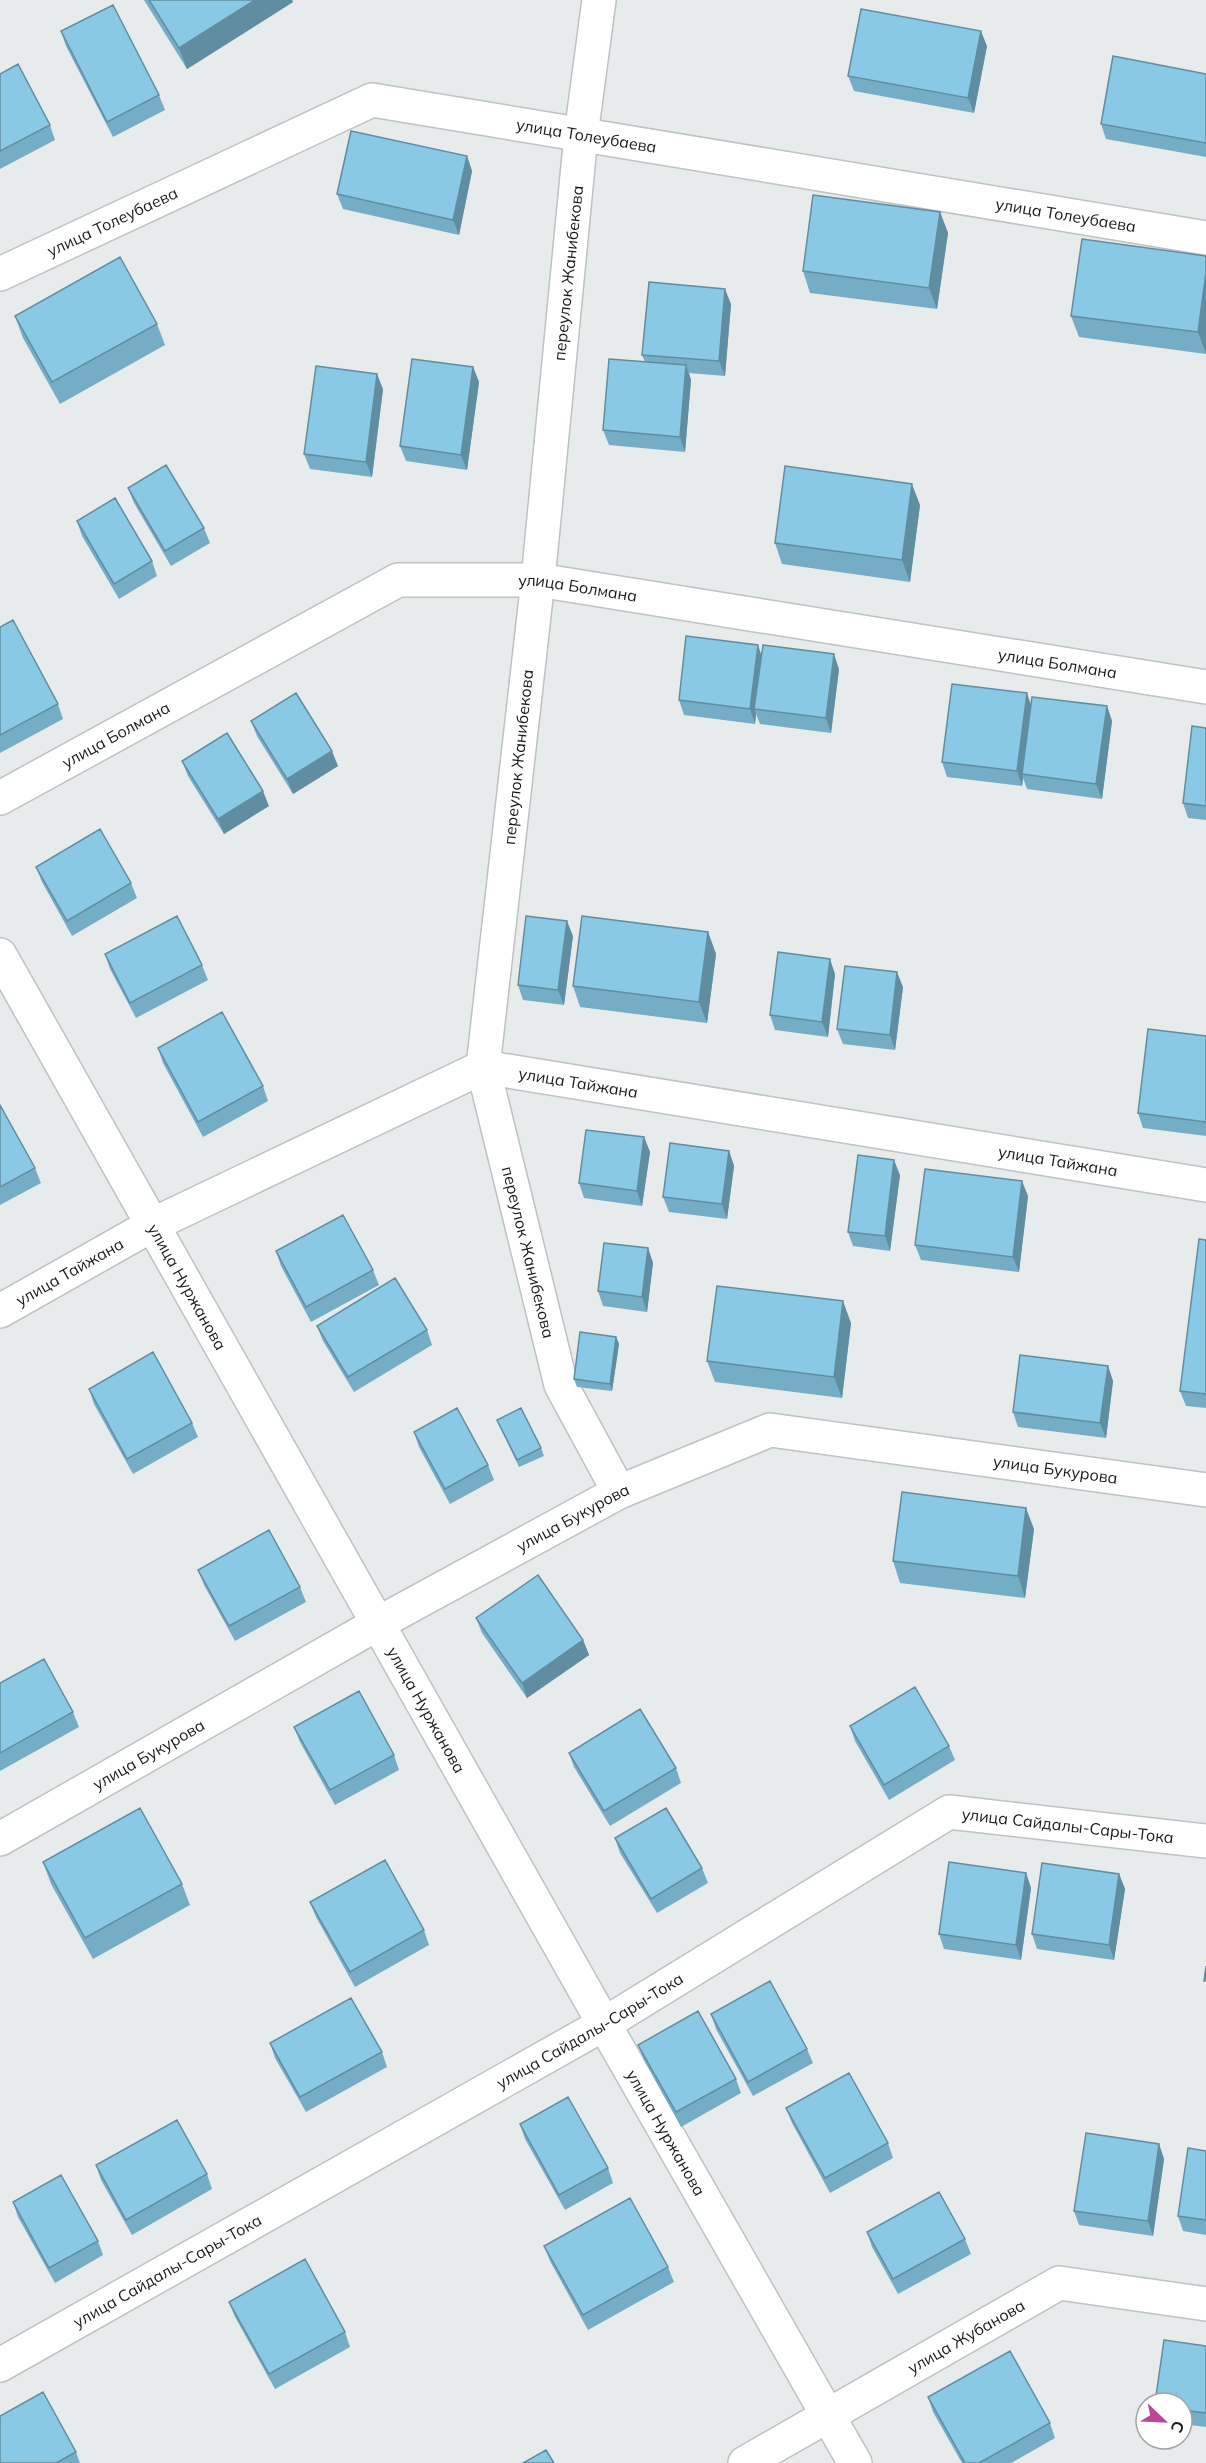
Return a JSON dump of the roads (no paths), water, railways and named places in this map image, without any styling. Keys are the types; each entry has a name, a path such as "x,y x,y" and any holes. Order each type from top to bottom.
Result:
{"street":[{"name":"переулок Жанибекова","path":"598,0 581,135 538,580 483,1067 561,1385 618,1492"},
{"name":"улица Толеубаева","path":"0,274 372,100 1206,238"},
{"name":"улица Болмана","path":"0,798 398,580 538,580 1206,687"},
{"name":"улица Нуржанова","path":"0,955 377,1624 855,2463"},
{"name":"улица Тайжана","path":"0,1311 152,1225 483,1067 1206,1185"},
{"name":"улица Букурова","path":"0,1839 377,1624 618,1492 770,1430 1206,1490"},
{"name":"улица Сайдалы-Сары-Тока","path":"0,2366 604,2024 949,1812 1206,1841"},
{"name":"улица Жубанова","path":"745,2463 1059,2283 1206,2304"}]}
